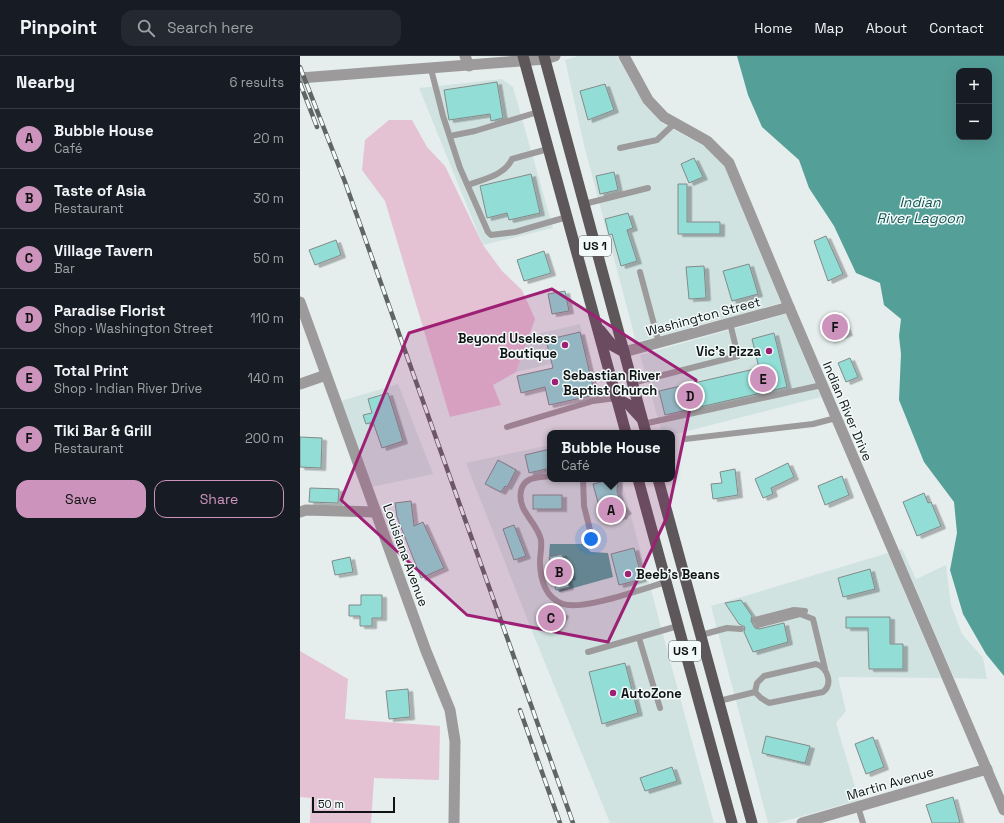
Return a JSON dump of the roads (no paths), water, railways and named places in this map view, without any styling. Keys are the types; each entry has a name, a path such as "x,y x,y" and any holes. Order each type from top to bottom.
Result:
{"main road":[{"name":"US 1","path":"548,57 584,204 644,426"},
{"name":"US 1","path":"523,58 625,430"},
{"path":"596,326 613,346 624,352"},
{"path":"616,398 629,405 644,426"},
{"name":"US 1","path":"639,482 732,823"},
{"name":"US 1","path":"659,482 752,823"},
{"path":"728,807 740,823"}],"street":[{"name":"Indian River Drive","path":"624,56 648,100 664,117 707,141 729,163 788,307 1004,810"},
{"path":"300,78 431,69 467,61 548,57"},
{"name":"Louisiana Avenue","path":"300,302 426,651 450,710 455,741 454,823"},
{"name":"Washington Street","path":"624,352 788,307"},
{"path":"300,384 326,375"},
{"path":"300,512 306,510 375,512"},
{"name":"Martin Avenue","path":"802,823 987,769"}],"lane":[{"path":"431,69 450,136 482,220 491,235 514,232 567,217"},
{"path":"450,136 475,131 538,112"},
{"path":"620,148 657,140 675,123"},
{"path":"468,185 498,174 509,165 512,159 548,149"},
{"path":"584,204 648,188"},
{"path":"640,272 659,343"},
{"path":"632,383 738,356 730,323"},
{"path":"644,426 822,385"},
{"path":"507,427 593,402 616,398"},
{"path":"685,439 813,424 836,418"},
{"path":"547,477 527,480 522,485 520,502 534,525 541,541 541,576 547,592 552,597 564,604 581,605 666,582"},
{"path":"583,482 584,506 591,534"},
{"path":"755,692 761,698 770,703 823,692 828,688 829,683 813,619 800,614 756,623"},
{"path":"588,652 678,626"},
{"path":"701,635 727,628 740,627"},
{"path":"639,638 660,708"},
{"path":"755,692 758,683 764,676 816,664 822,666 826,670"},
{"path":"719,701 755,692"},
{"path":"858,807 863,823"}],"water":[{"name":"Indian River Lagoon","path":"737,56 1004,56 1004,676 986,654 963,614 950,570 957,533 954,502 924,462 899,400 901,354 899,336 901,319 884,305 880,283 856,273 834,226 809,188 799,160 762,127 748,95"},
{"path":"550,544 583,544 591,552 608,553 613,577 559,592 551,575 549,556"}],"railway":[{"path":"300,67 345,182 573,823"},
{"path":"300,83 317,127"},
{"path":"520,710 560,823"}],"place":[{"name":"Tiki Bar & Grill","path":"835,327"},
{"name":"Beyond Useless Boutique","path":"565,345"},
{"name":"Vic's Pizza","path":"769,351"},
{"name":"Total Print","path":"763,379"},
{"name":"Sebastian River Baptist Church","path":"555,382"},
{"name":"Paradise Florist","path":"690,396"},
{"name":"Bubble House","path":"611,510"},
{"name":"Taste of Asia","path":"559,572"},
{"name":"Beeb's Beans","path":"628,574"},
{"name":"Village Tavern","path":"551,618"},
{"name":"AutoZone","path":"613,693"}]}
